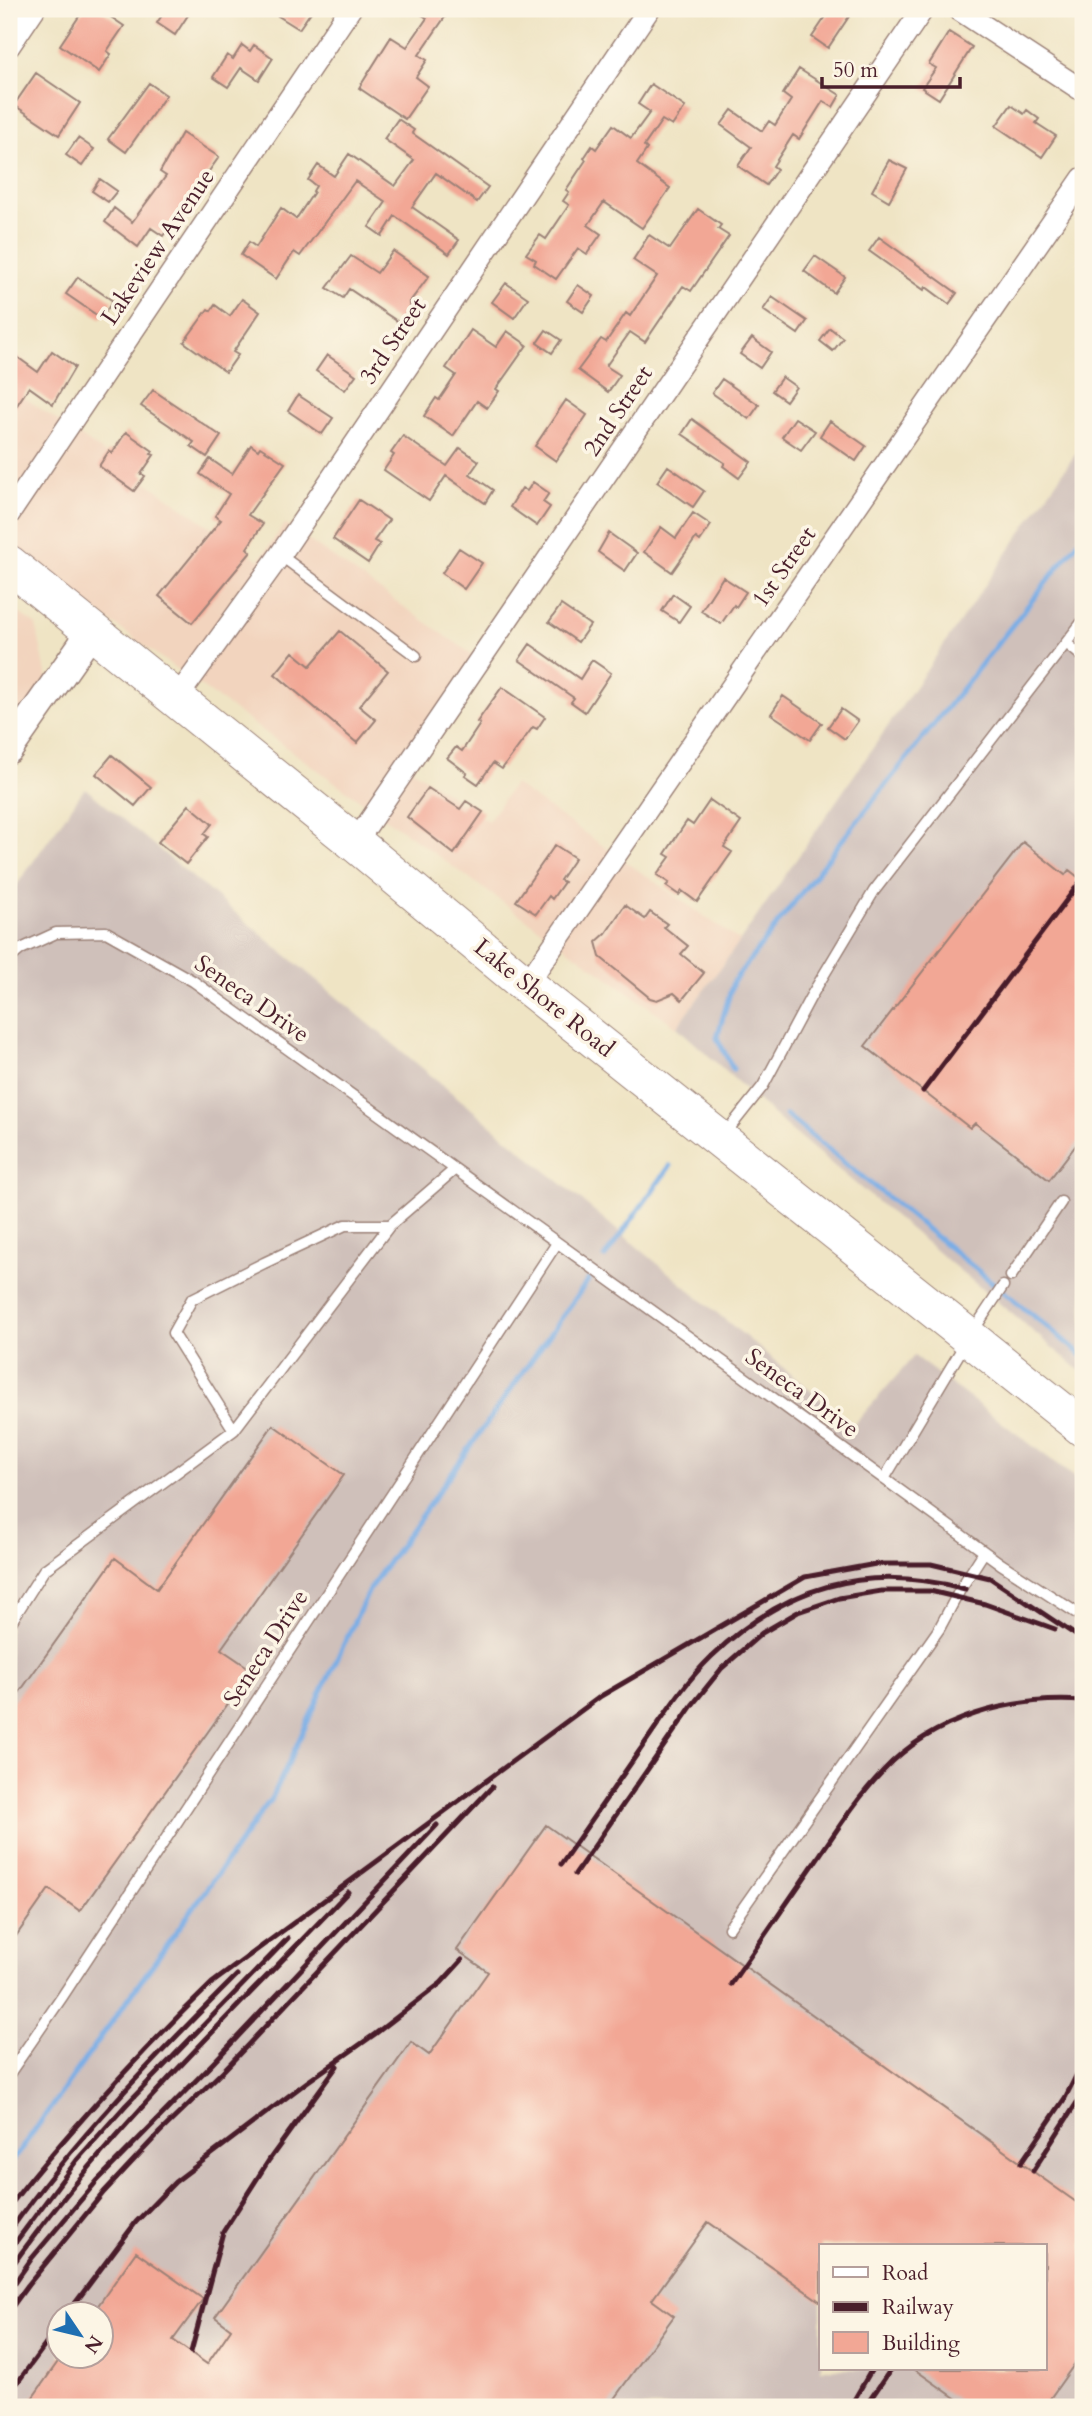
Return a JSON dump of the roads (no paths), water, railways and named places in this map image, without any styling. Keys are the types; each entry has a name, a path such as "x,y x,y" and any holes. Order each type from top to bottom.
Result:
{"highway":[{"name":"Lake Shore Road","path":"9,564 355,843 526,985 1083,1428"}],"street":[{"path":"9,46 34,9"},
{"name":"Lakeview Avenue","path":"9,514 350,9"},
{"name":"3rd Street","path":"176,699 213,652 280,555 649,9"},
{"name":"2nd Street","path":"355,843 923,9"},
{"path":"958,9 1083,91"},
{"name":"1st Street","path":"526,985 1083,178"},
{"path":"9,749 92,631"}],"lane":[{"path":"280,555 416,656"},
{"path":"720,1140 763,1086 810,998 874,891 1083,621"},
{"path":"1066,643 1083,657"},
{"name":"Seneca Drive","path":"9,959 20,949 56,933 106,932 193,981 984,1552 1083,1618"},
{"path":"9,1625 44,1570 234,1430 390,1224 454,1170"},
{"path":"1011,1276 1061,1202"},
{"path":"234,1430 173,1333 192,1299 345,1224 390,1224"},
{"name":"Seneca Drive","path":"9,2074 557,1244"},
{"path":"884,1479 969,1337 1003,1286"},
{"path":"729,1928 939,1629 984,1552"}],"waterway":[{"path":"733,1069 717,1038 733,982 1083,536"},
{"path":"786,1115 1083,1356"},
{"path":"605,1257 670,1166"},
{"path":"9,2166 273,1796 370,1588 589,1279"}],"railway":[{"path":"923,1091 1083,878"},
{"path":"9,2207 105,2094 212,1983 601,1696 805,1577 876,1564 931,1564 990,1578 1083,1640"},
{"path":"561,1864 691,1679 711,1657 768,1613 798,1597 828,1586 860,1580 894,1578 928,1581 965,1589"},
{"path":"575,1874 693,1704 722,1668 762,1633 798,1612 839,1598 881,1591 930,1591 985,1604 1055,1629"},
{"path":"731,1984 855,1805 903,1752 950,1724 976,1714 1029,1702 1083,1701"},
{"path":"9,2311 104,2192 160,2132 224,2070 492,1787"},
{"path":"9,2291 32,2258 97,2181 213,2063 437,1825"},
{"path":"9,2270 47,2219 129,2122 348,1892"},
{"path":"9,2251 77,2160 126,2105 288,1938"},
{"path":"78,2300 136,2222 175,2182 441,1983 462,1960"},
{"path":"9,2232 89,2131 237,1975"},
{"path":"1021,2163 1065,2098 1083,2062"},
{"path":"191,2352 223,2232 269,2160 337,2066"},
{"path":"1033,2171 1083,2093"},
{"path":"9,2394 46,2344"},
{"path":"850,2407 871,2370"},
{"path":"865,2407 890,2370"}]}
